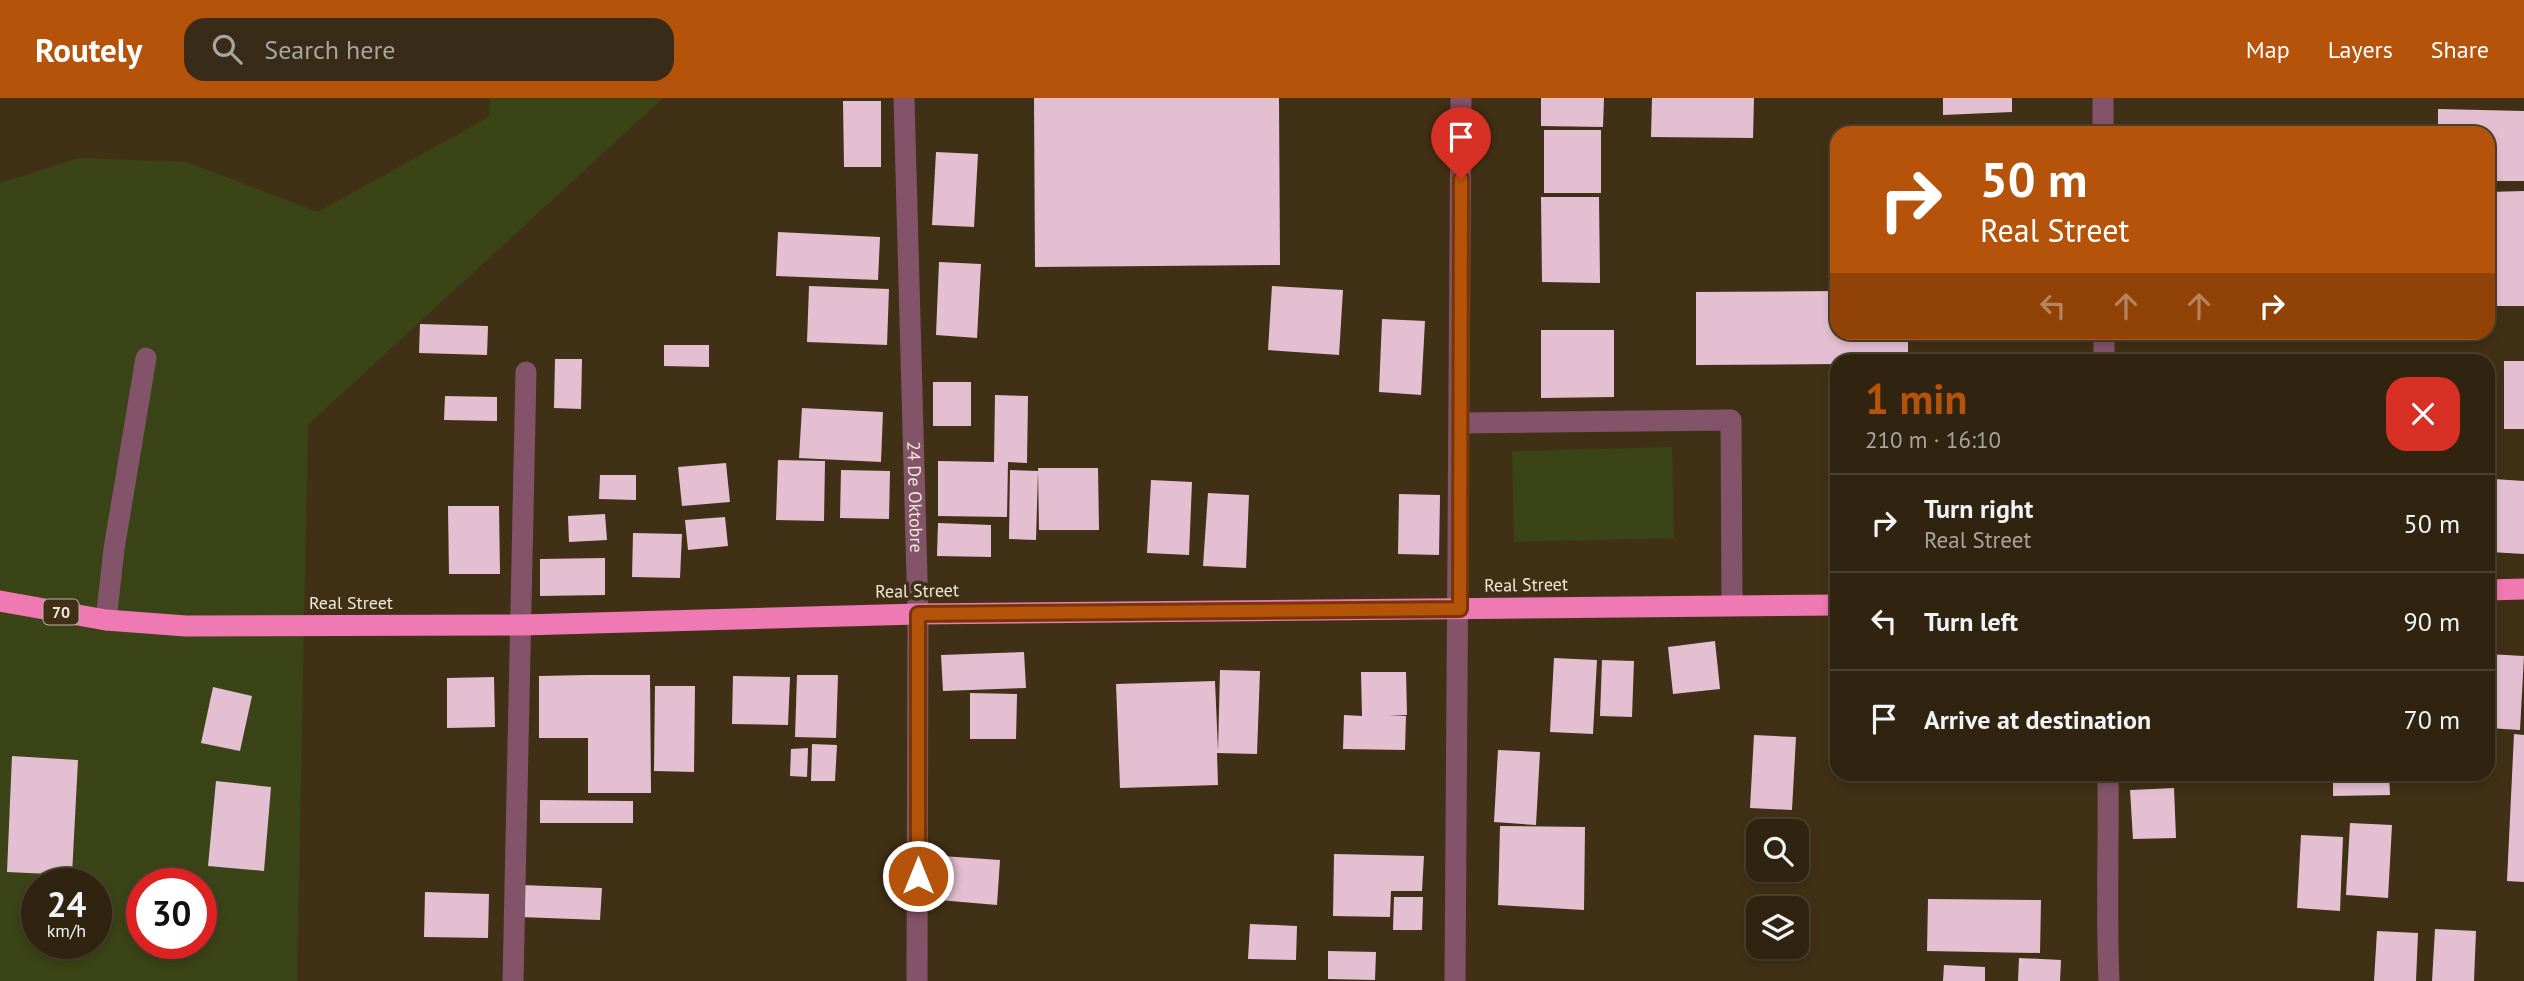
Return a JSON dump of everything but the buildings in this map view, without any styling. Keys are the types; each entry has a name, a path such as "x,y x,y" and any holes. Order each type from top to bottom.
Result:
{"highway":[{"path":"2495,590 2524,589"},
{"name":"Real Street","path":"0,601 106,620 186,626 522,625 918,614 1830,605"}],"street":[{"name":"24 De Oktobre","path":"904,98 918,614 917,981"},
{"path":"1455,981 1460,609 1461,98"},
{"path":"2103,98 2103,126"},
{"path":"106,620 114,549 146,358"},
{"path":"513,981 513,876 522,625 526,372"},
{"path":"1460,423 1731,420 1732,604"},
{"path":"2108,781 2109,981"}],"green space":[{"path":"490,98 663,98 308,425 297,981 0,981 0,183 79,158 187,162 318,212 489,117"},
{"path":"1672,447 1674,538 1514,542 1512,451"}],"route":[{"path":"918,876 918,614 1460,609 1461,179"}]}
